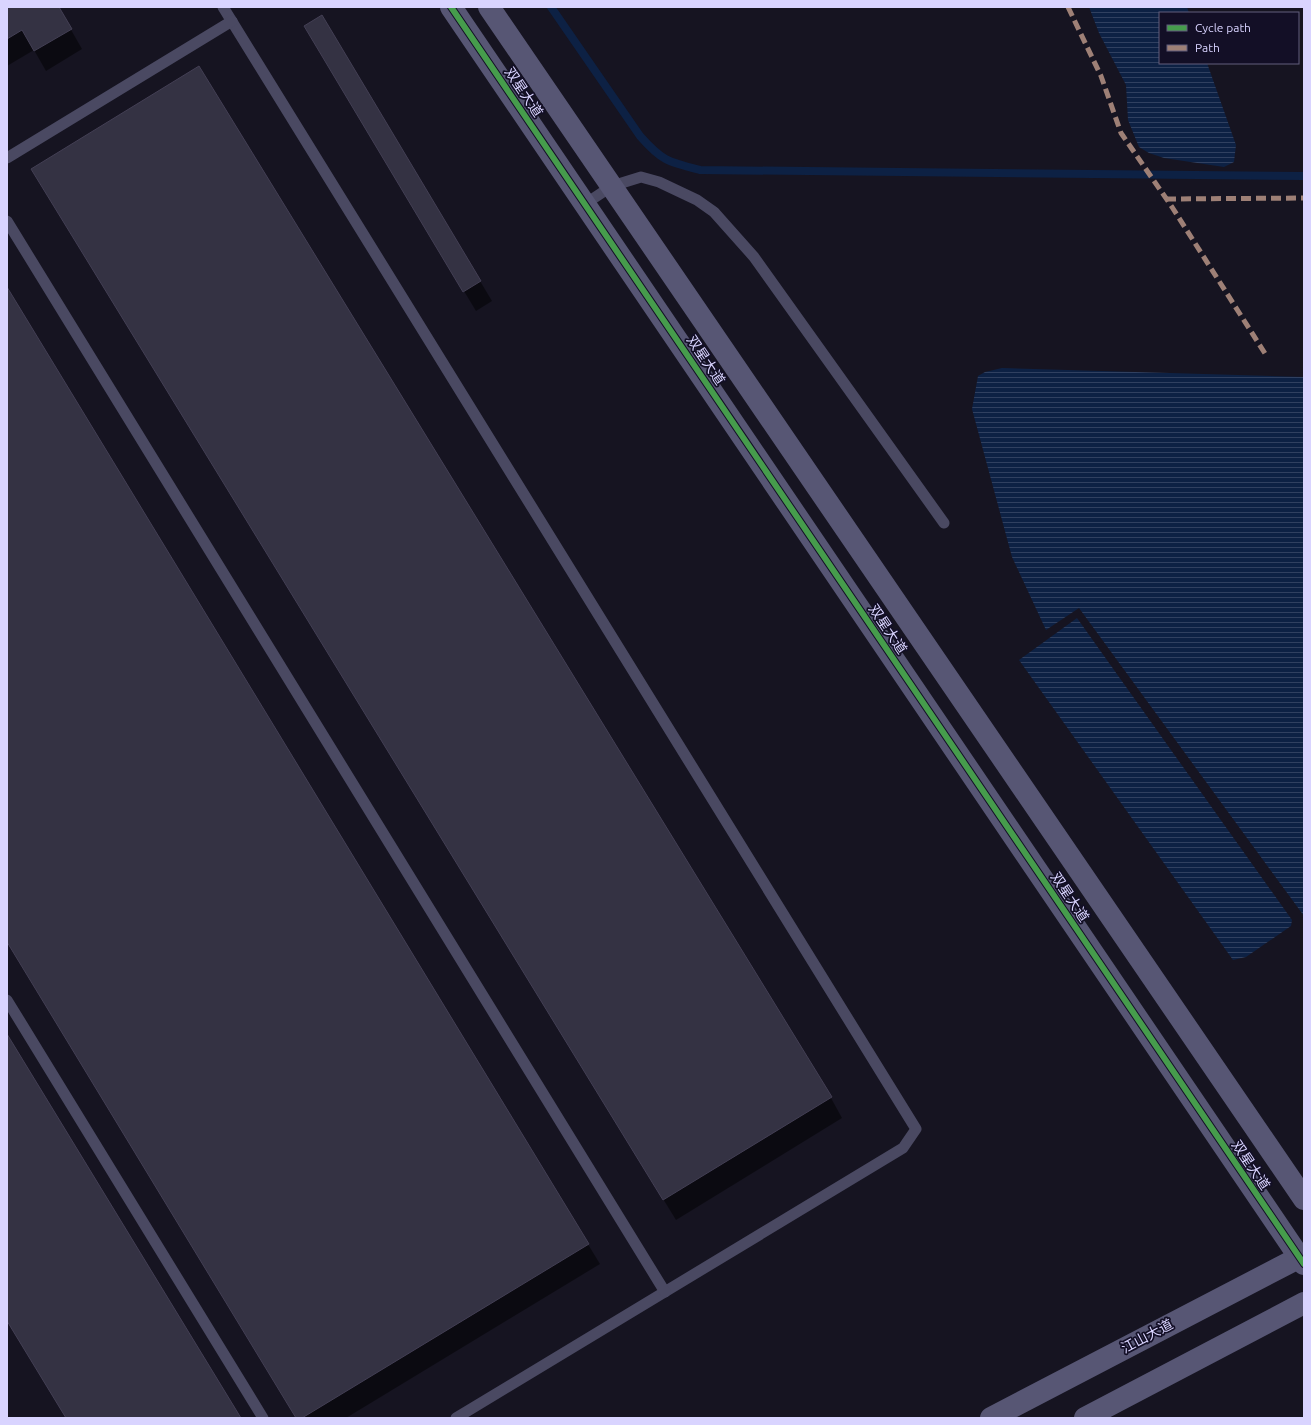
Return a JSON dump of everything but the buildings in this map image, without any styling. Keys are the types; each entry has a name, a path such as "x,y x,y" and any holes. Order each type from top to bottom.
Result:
{"street":[{"name":"双星大道","path":"451,7 1303,1259"},
{"name":"双星大道","path":"489,7 1304,1199"},
{"name":"江山大道","path":"991,1418 1303,1259"},
{"path":"1085,1418 1304,1302"}],"lane":[{"path":"223,7 916,1129 903,1148 456,1418"},
{"path":"7,158 232,21"},
{"path":"585,204 612,186 641,177 659,182 697,200 714,212 754,257 944,523"},
{"path":"7,221 665,1292"},
{"path":"7,1000 263,1418"}],"water":[{"path":"1089,7 1187,7 1189,12 1159,12 1159,64 1207,64 1236,145 1234,162 1224,167 1164,158 1149,153 1139,147 1128,120 1126,85 1099,33"},
{"path":"1002,368 1304,377 1304,916 1079,608 1046,630 1012,557 972,409 978,376 985,372"},
{"path":"1077,618 1292,920 1291,926 1246,957 1233,960 1019,660"}],"waterway":[{"path":"551,7 640,136 660,156 680,165 700,170 1304,176"}],"marked path":[{"path":"1068,7 1101,76 1121,133 1172,207 1266,355"},
{"path":"1166,199 1304,198"}],"cycle path":[{"path":"451,7 1304,1264"}]}
